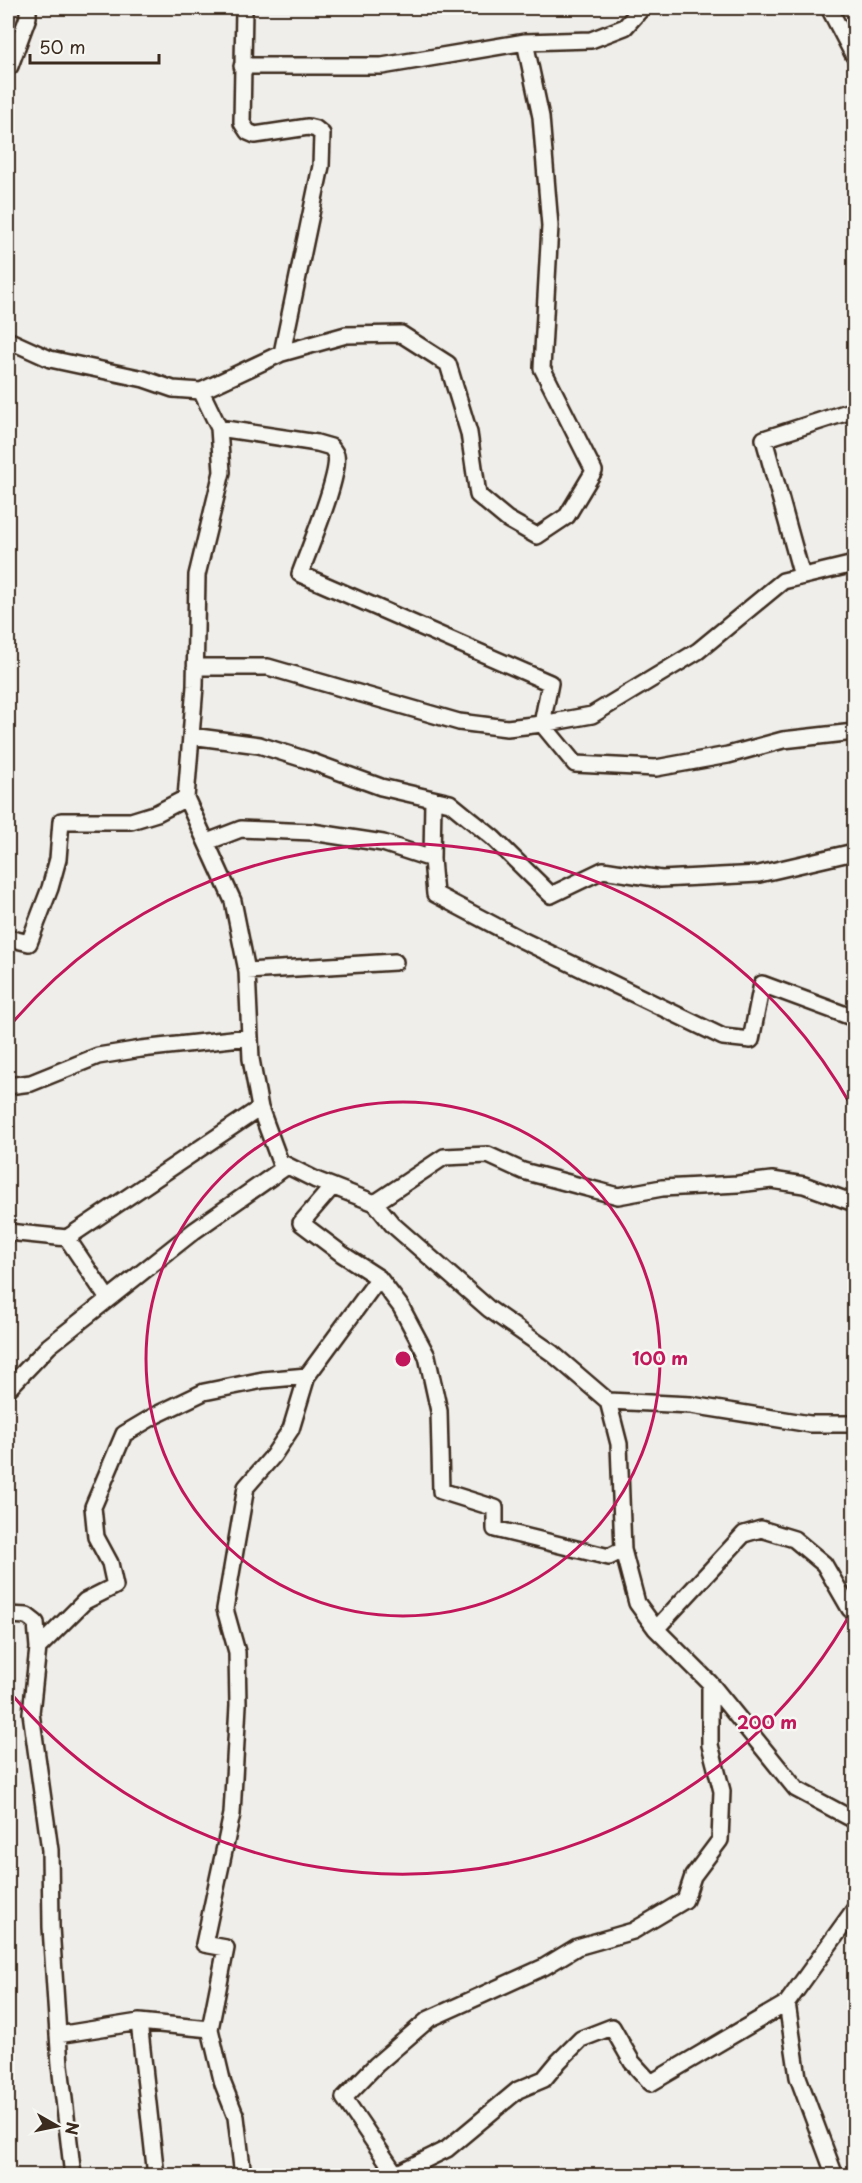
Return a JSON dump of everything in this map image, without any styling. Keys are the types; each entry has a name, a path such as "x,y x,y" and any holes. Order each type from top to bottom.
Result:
{"street":[{"path":"8,66 10,66 28,17 28,8"},
{"path":"243,8 242,123 248,132 255,135 308,127 322,134 321,166 282,353"},
{"path":"242,66 382,66 525,42 591,40 625,27 642,8"},
{"path":"829,8 855,56"},
{"path":"8,340 50,359 144,379 172,389 201,391 282,353 346,335 401,334 448,364 469,433 478,495 507,519 537,536 567,516 594,471 542,368 550,226 541,117 525,42"},
{"path":"201,391 219,428 222,472 197,575 195,667 186,798 233,901 247,971 251,1059 260,1108 280,1162 332,1187 375,1203 392,1224 489,1309 552,1353 608,1401 619,1444 623,1550 637,1603 656,1629 710,1683 796,1789 855,1820"},
{"path":"802,576 764,439 855,411"},
{"path":"219,428 317,442 331,447 336,455 335,469 324,510 300,574 550,683 542,724"},
{"path":"195,667 268,667 459,722 507,728 542,724 592,716 698,651 783,581 855,564"},
{"path":"542,724 575,764 656,768 728,755 783,740 855,732"},
{"path":"191,736 259,745 381,787 450,803 485,831 551,895 603,870 661,879 759,874 855,852"},
{"path":"8,938 29,943 50,888 58,859 61,821 131,821 157,813 186,798"},
{"path":"433,799 432,859 435,894 522,940 723,1037 751,1040 762,984 855,1018"},
{"path":"207,842 241,829 312,832 383,843 432,859"},
{"path":"247,971 395,962"},
{"path":"8,1086 31,1083 98,1056 141,1048 250,1037"},
{"path":"8,1232 67,1238 260,1108"},
{"path":"375,1203 444,1157 488,1155 523,1171 618,1196 662,1188 772,1180 804,1185 855,1203"},
{"path":"8,1389 49,1346 194,1231 287,1166"},
{"path":"332,1187 301,1223 379,1278 401,1307 427,1356 439,1411 441,1491 495,1508 495,1529 609,1557 623,1550"},
{"path":"67,1238 108,1299"},
{"path":"243,2175 236,2117 222,2084 210,2029 226,1948 204,1944 232,1814 238,1705 237,1652 225,1609 246,1487 273,1456 291,1430 307,1376 379,1278"},
{"path":"38,1648 85,1601 115,1586 110,1563 96,1537 93,1507 124,1434 156,1415 204,1392 263,1380 307,1376"},
{"path":"608,1401 691,1405 810,1424 855,1424"},
{"path":"656,1629 744,1534 761,1529 794,1539 824,1564 850,1609 855,1611"},
{"path":"8,1616 27,1617 36,1623 38,1648 31,1713 50,1850 51,1927 58,2035 73,2175"},
{"path":"710,1683 710,1745 722,1791 720,1840 693,1876 685,1900 633,1931 577,1947 544,1967 429,2019 376,2065 344,2098 396,2175 447,2149 518,2090 544,2079 581,2039 612,2027 632,2062 651,2084 787,2003 855,1910"},
{"path":"787,2003 798,2077 835,2175"},
{"path":"58,2035 139,2022 210,2029"},
{"path":"139,2022 156,2175"}]}
